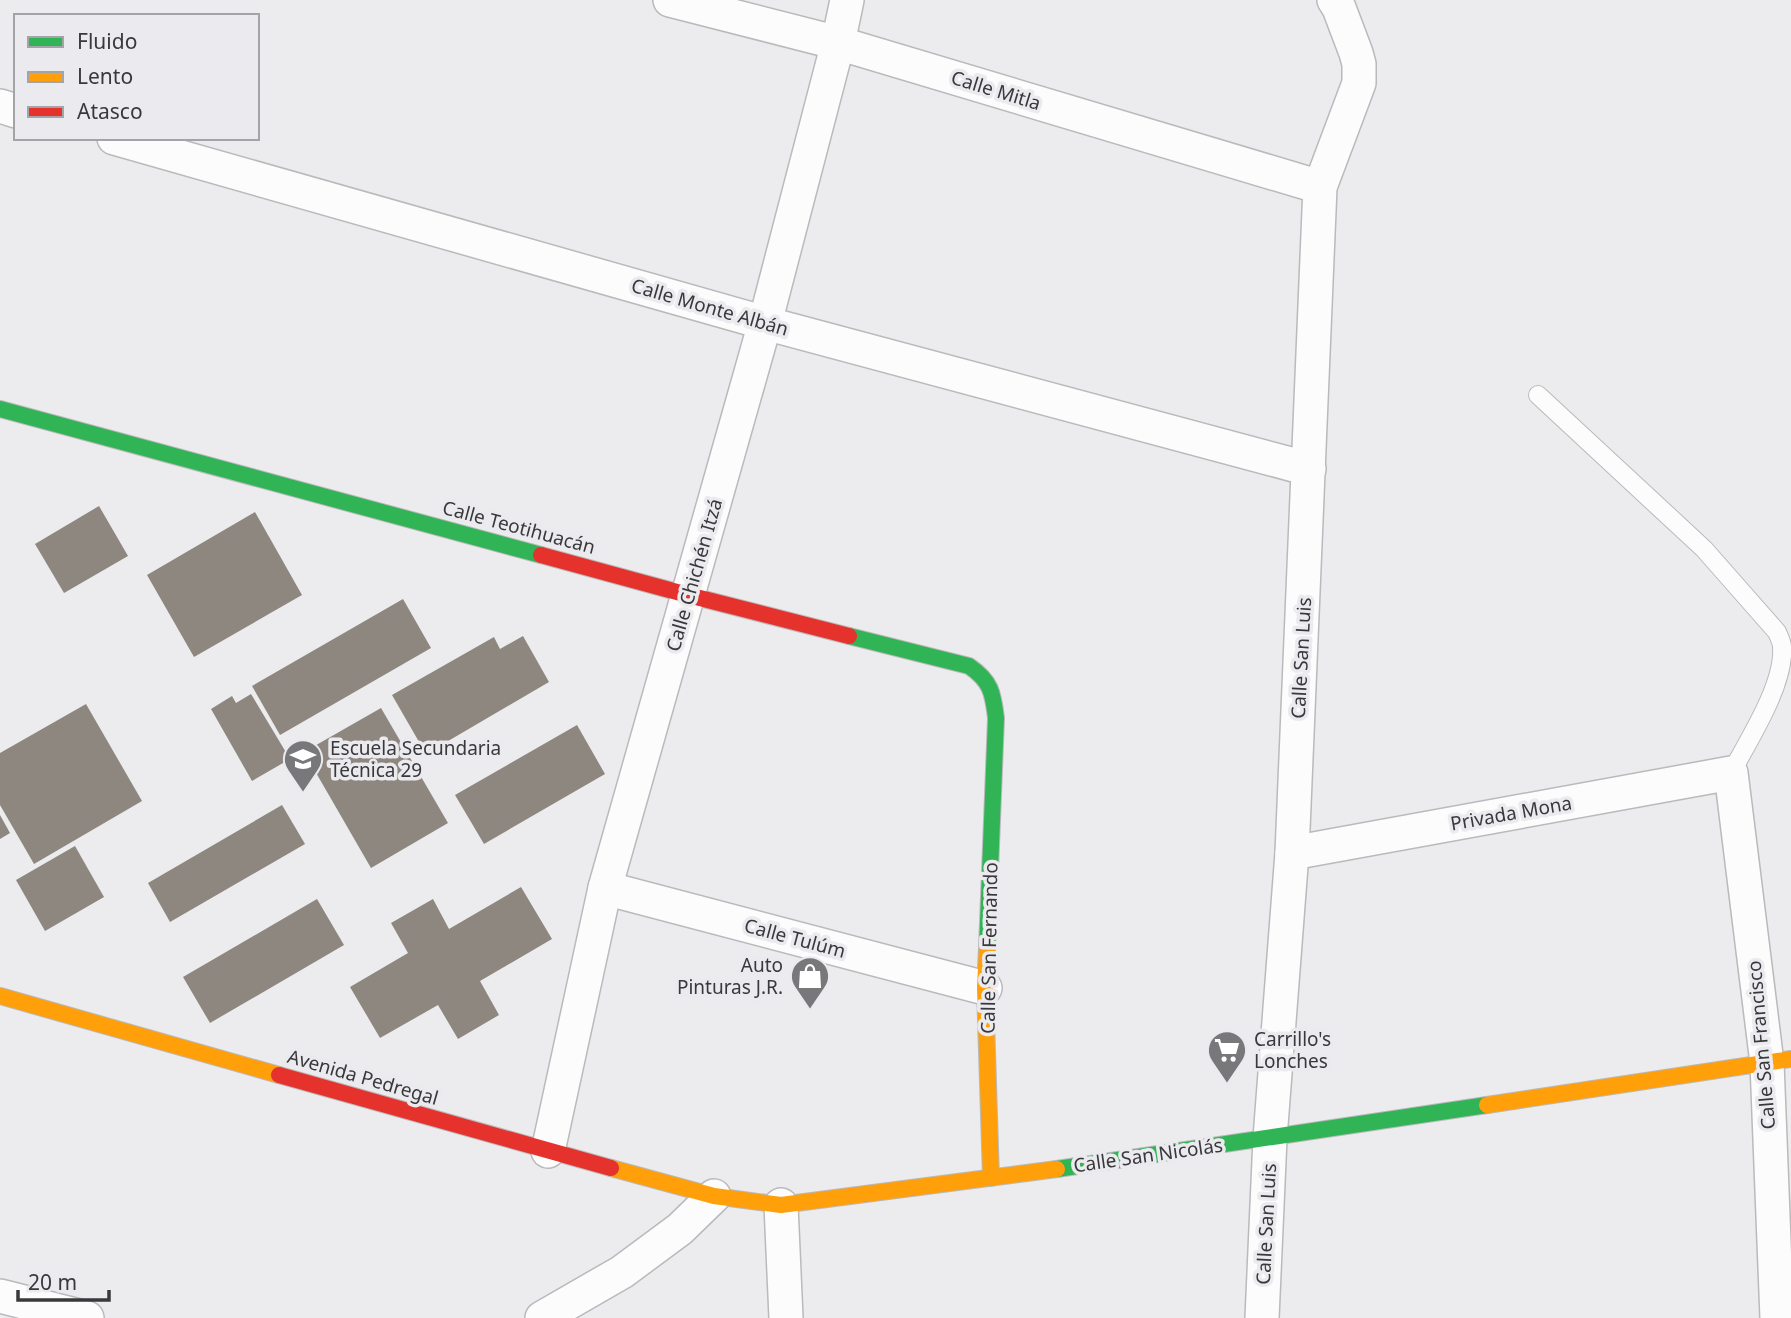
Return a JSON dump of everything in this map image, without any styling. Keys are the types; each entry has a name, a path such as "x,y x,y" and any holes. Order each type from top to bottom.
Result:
{"street":[{"name":"Calle Mitla","path":"670,0 838,43 1320,187"},
{"name":"Calle Chichén Itzá","path":"548,1151 604,888 765,323 847,0"},
{"name":"Calle San Luis","path":"1262,1318 1270,1138 1292,853 1320,187 1359,83 1356,53 1337,4"},
{"name":"Calle Monte Albán","path":"121,140 765,323 1309,469"},
{"name":"Calle Teotihuacán","path":"0,409 688,594 969,666 980,673 992,688 996,718"},
{"name":"Calle San Fernando","path":"992,1178 985,988 996,718"},
{"name":"Privada Mona","path":"1292,853 1731,773"},
{"name":"Calle San Francisco","path":"1731,773 1779,1061 1777,1318"},
{"name":"Calle Tulúm","path":"604,888 985,988"},
{"name":"Avenida Pedregal","path":"0,996 714,1196"},
{"name":"Calle San Nicolás","path":"714,1196 780,1205 1270,1138 1779,1061"},
{"path":"542,1318 622,1272 680,1229 714,1196"},
{"path":"780,1205 786,1318"},
{"path":"0,1296 87,1318"}],"lane":[{"path":"1538,395 1704,549 1777,632 1782,648 1774,688 1731,773"}],"building":[{"path":"99,506 128,556 64,593 35,544"},
{"path":"255,512 302,595 194,657 147,575"},
{"path":"403,599 431,648 280,735 252,686"},
{"path":"523,636 549,682 426,754 392,695 494,637 500,649"},
{"path":"251,694 290,759 252,781 211,709 232,696 236,703"},
{"path":"86,704 142,801 34,864 0,805 0,753"},
{"path":"381,708 448,823 371,868 304,752"},
{"path":"577,725 605,774 484,844 455,795"},
{"path":"282,805 305,844 170,922 148,883"},
{"path":"0,815 10,833 0,839"},
{"path":"75,846 104,897 45,931 16,880"},
{"path":"521,887 552,939 480,981 499,1015 458,1039 438,1005 380,1038 350,987 408,953 391,923 433,899 449,929"},
{"path":"317,899 344,945 210,1023 183,977"}],"traffic: fast":[{"path":"0,409 541,555"},
{"path":"849,636 969,666 990,688 996,718 987,948"},
{"path":"1057,1169 1487,1105"}],"traffic: slow":[{"path":"987,948 985,988 991,1178"},
{"path":"0,996 279,1075"},
{"path":"1487,1105 1791,1059"},
{"path":"611,1168 714,1196 781,1205 1057,1169"}],"traffic: jam":[{"path":"541,555 849,636"},
{"path":"279,1075 611,1168"}],"place":[{"name":"Escuela Secundaria Técnica 29","path":"303,793"},
{"name":"Auto Pinturas J.R.","path":"810,1010"},
{"name":"Carrillo's Lonches","path":"1227,1084"}]}
